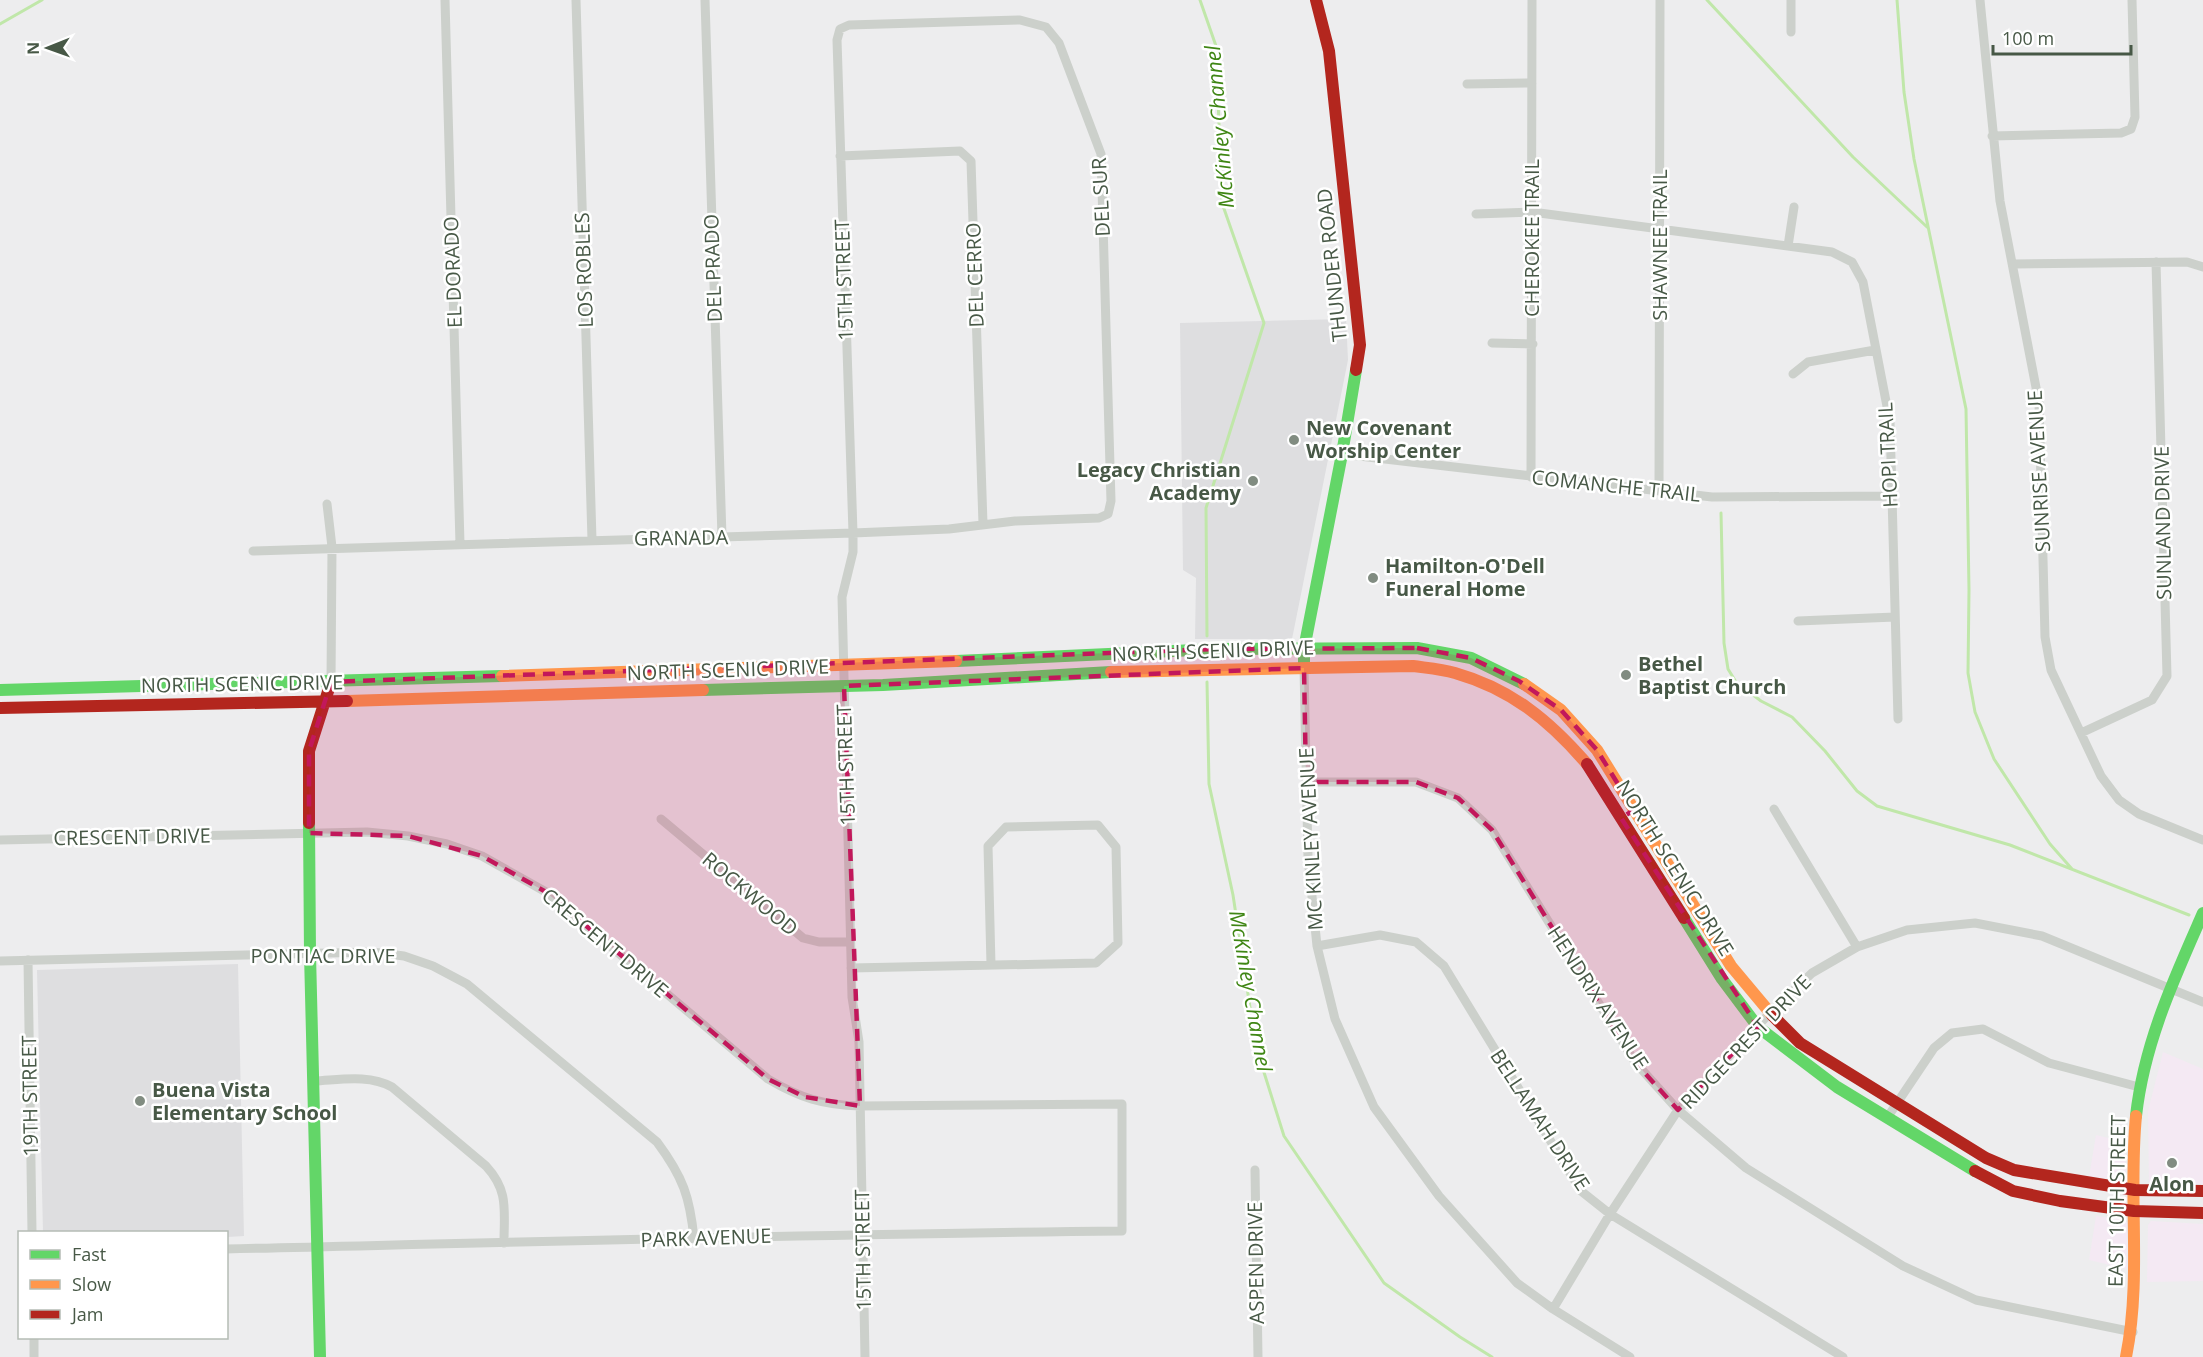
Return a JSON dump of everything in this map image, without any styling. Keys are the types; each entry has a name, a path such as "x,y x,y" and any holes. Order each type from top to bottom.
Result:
{"main road":[{"name":"THUNDER ROAD","path":"1304,668 1304,650 1342,454 1360,345 1329,51 1316,0"},
{"name":"NORTH SCENIC DRIVE","path":"0,690 843,666 1217,649 1417,648 1471,658 1519,681 1561,710 1597,750 1731,966 1770,1013 1800,1043 1986,1158 2013,1170 2135,1190 2203,1191"},
{"name":"NORTH SCENIC DRIVE","path":"0,708 326,702 844,686 1080,673 1413,666 1453,672 1492,686 1528,707 1561,734 1590,768 1711,962 1758,1027 1794,1056 1968,1168 2013,1191 2134,1211 2203,1213"},
{"path":"320,1357 310,954 309,751 332,682"},
{"name":"EAST 10TH STREET","path":"2126,1357 2133,1332 2137,1277 2134,1149 2139,1087 2151,1039 2203,913"}],"street":[{"name":"EL DORADO","path":"445,0 460,544"},
{"name":"LOS ROBLES","path":"576,0 592,540"},
{"name":"DEL PRADO","path":"705,0 722,537"},
{"name":"CHEROKEE TRAIL","path":"1531,477 1532,0"},
{"name":"SHAWNEE TRAIL","path":"1659,491 1660,0"},
{"path":"1791,0 1791,33"},
{"name":"SUNRISE AVENUE","path":"1980,0 2000,201 2039,403 2044,637 2051,670 2101,777 2119,800 2139,814 2203,840"},
{"path":"1992,136 2121,133 2131,129 2135,117 2132,0"},
{"name":"DEL SUR","path":"840,29 849,25 1020,20 1046,27 1059,44 1101,154 1111,501 1108,514"},
{"name":"15TH STREET","path":"840,29 837,40 853,533 853,552 842,597 843,666 852,998 858,1032 865,1357"},
{"path":"1467,84 1532,83"},
{"name":"DEL CERRO","path":"840,156 960,151 971,161 983,524"},
{"path":"1788,246 1794,207"},
{"name":"HOPI TRAIL","path":"1476,214 1532,212 1832,252 1852,262 1863,282 1890,422 1898,719"},
{"name":"SUNLAND DRIVE","path":"2081,733 2152,700 2167,676 2156,262"},
{"path":"2013,264 2187,262 2203,267"},
{"path":"1492,343 1533,344"},
{"path":"1793,374 1808,362 1875,350"},
{"name":"COMANCHE TRAIL","path":"1342,454 1724,498 1891,496"},
{"path":"327,504 332,547 332,682"},
{"name":"GRANADA","path":"253,550 949,529 983,524 1099,518 1108,514"},
{"path":"1798,621 1895,617"},
{"path":"1080,656 1080,673"},
{"name":"MC KINLEY AVENUE","path":"1304,668 1308,857 1317,946 1335,1019 1374,1107 1439,1196 1517,1283 1553,1309 1629,1357"},
{"name":"HENDRIX AVENUE","path":"1306,782 1416,782 1458,798 1492,830 1635,1062 1678,1110 1746,1168 1903,1266 1976,1300 2133,1332"},
{"path":"1774,809 1857,947"},
{"path":"1621,818 1634,810"},
{"name":"ROCKWOOD","path":"661,819 803,938 819,942 850,942"},
{"path":"851,968 1096,963 1118,943 1116,847 1098,825 1006,827 988,846 991,965"},
{"name":"CRESCENT DRIVE","path":"0,840 367,832 408,836 447,844 483,856 546,892 768,1079 784,1089 832,1105 1122,1104 1122,1167"},
{"name":"RIDGECREST DRIVE","path":"1553,1309 1610,1214 1678,1110 1770,1013 1812,973 1857,947 1907,930 1975,923 2042,936 2203,1002"},
{"name":"BELLAMAH DRIVE","path":"1317,946 1380,935 1416,942 1444,966 1581,1191 1610,1214 1843,1357"},
{"name":"PONTIAC DRIVE","path":"0,961 372,952 404,956 433,966 467,984 657,1142 671,1161 687,1193 694,1239"},
{"name":"19TH STREET","path":"28,960 32,1231"},
{"path":"1887,1118 1934,1048 1952,1033 1983,1029 2049,1063 2139,1087"},
{"path":"314,1081 370,1079 382,1082 392,1087 486,1166 497,1178 504,1194 504,1243"},
{"name":"PARK AVENUE","path":"228,1249 863,1234 1122,1231 1122,1167"},
{"name":"ASPEN DRIVE","path":"1255,1170 1258,1357"},
{"path":"34,1339 34,1357"}],"highlighted area":[{"path":"1417,648 1471,658 1519,681 1561,710 1597,750 1634,810 1621,818 1758,1027 1678,1110 1635,1062 1492,830 1458,798 1416,782 1306,782 1304,668 844,686 860,1106 805,1097 768,1079 546,892 482,856 408,836 309,833 309,751 331,682 1217,649"}],"shaded area":[{"name":"Legacy Christian Academy","path":"1346,319 1348,360 1292,639 1195,639 1196,578 1183,570 1180,323"},
{"name":"Buena Vista Elementary School","path":"238,964 244,1236 228,1237 228,1231 43,1231 37,970"},
{"path":"2163,1052 2203,1069 2203,1184 2149,1183 2148,1111"},
{"path":"2096,1135 2125,1142 2126,1177 2121,1180 2089,1177"},
{"path":"2096,1216 2122,1219 2127,1222 2127,1269 2089,1260"},
{"path":"2151,1221 2203,1224 2203,1281 2147,1282 2148,1225"}],"waterway":[{"path":"0,24 42,0"},
{"name":"McKinley Channel","path":"1200,0 1216,46 1222,203 1264,323 1206,508 1207,636"},
{"path":"1707,0 1853,157 1927,227"},
{"path":"1897,0 1904,92 1914,159 1966,409 1968,673 1975,712 1994,759 2050,844 2072,869"},
{"path":"1721,513 1724,643 1728,669 1736,682 1761,701 1792,717 1825,751 1857,791 1877,806 2010,845 2189,915"},
{"name":"McKinley Channel","path":"1207,682 1209,784 1233,895 1256,1047 1284,1136 1384,1283 1492,1357"}],"traffic: fast":[{"path":"1304,668 1304,649 1356,370"},
{"path":"956,661 1217,649 1417,648 1471,658 1524,684"},
{"path":"703,690 883,685 1111,672"},
{"path":"0,690 502,676"},
{"path":"309,823 320,1357"},
{"path":"2136,1116 2153,1037 2171,987 2203,913"},
{"path":"1684,918 1722,979 1758,1027 1837,1087 1975,1171"}],"traffic: slow":[{"path":"502,676 956,661"},
{"path":"1111,672 1413,666 1444,670 1494,688 1528,708 1558,733 1587,764"},
{"path":"1524,684 1561,710 1597,750 1731,966 1772,1015"},
{"path":"347,701 703,690"},
{"path":"2126,1357 2133,1297 2133,1177 2136,1116"}],"traffic: jam":[{"path":"1316,0 1329,51 1360,345 1356,370"},
{"path":"309,823 309,751 331,682"},
{"path":"0,708 347,701"},
{"path":"1587,764 1684,918"},
{"path":"1772,1015 1800,1043 1986,1158 2014,1170 2135,1190 2203,1191"},
{"path":"1975,1171 2013,1191 2060,1201 2134,1211 2203,1213"}],"place":[{"name":"New Covenant Worship Center","path":"1294,440"},
{"name":"Legacy Christian Academy","path":"1253,481"},
{"name":"Hamilton-O'Dell Funeral Home","path":"1373,578"},
{"name":"Bethel Baptist Church","path":"1626,675"},
{"name":"Buena Vista Elementary School","path":"140,1101"},
{"name":"Alon","path":"2172,1163"}]}
